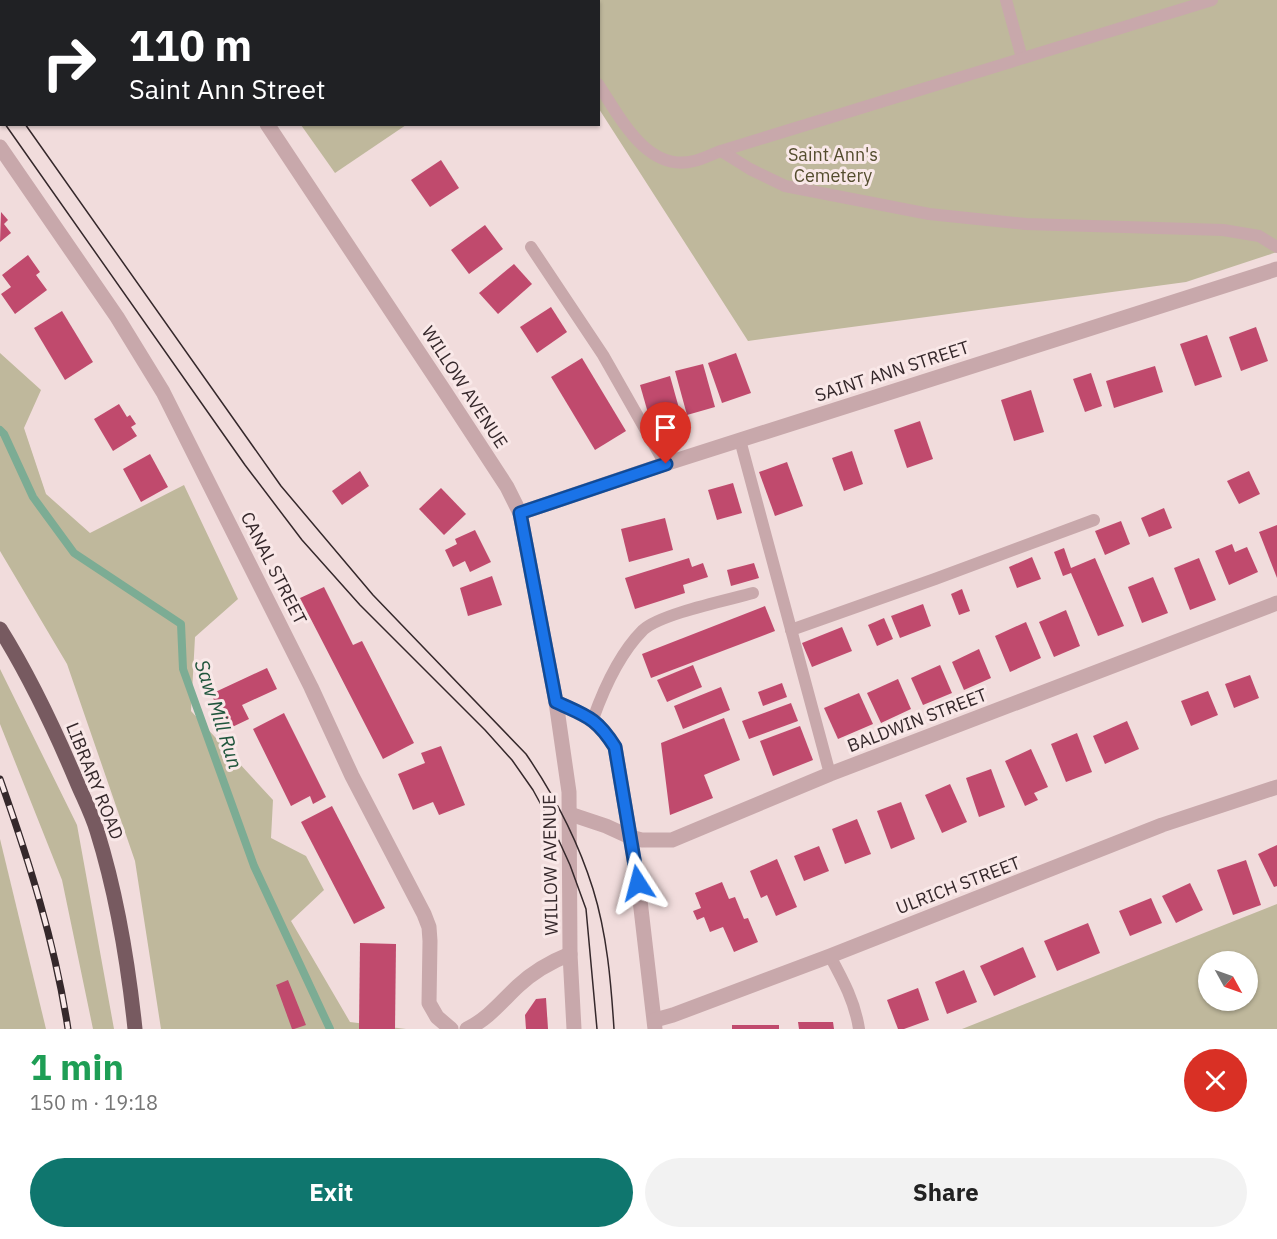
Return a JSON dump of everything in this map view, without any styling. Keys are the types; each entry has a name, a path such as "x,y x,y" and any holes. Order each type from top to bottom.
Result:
{"main road":[{"name":"LIBRARY ROAD","path":"0,629 25,669 57,735 97,829 118,913 130,982 135,1029"}],"street":[{"name":"WILLOW AVENUE","path":"268,126 458,411 507,488 520,513 556,702 569,792 570,954 574,1029"},
{"name":"CANAL STREET","path":"0,147 117,317 163,392 311,687 352,776 424,914 429,927 430,941 429,1003 436,1017 451,1029"},
{"name":"SAINT ANN STREET","path":"520,513 740,440 1277,269"},
{"name":"BALDWIN STREET","path":"570,814 630,837 642,840 672,840 830,774 1277,603"},
{"path":"556,702 593,719 615,747 630,837 655,1024"},
{"name":"ULRICH STREET","path":"655,1024 673,1015 830,956 1162,825 1277,787"},
{"path":"467,1029 488,1016 520,984 541,968 570,954"}],"lane":[{"path":"1006,0 1022,58"},
{"path":"600,87 630,131 648,151 669,162 693,162 721,151 1212,0"},
{"path":"721,151 784,186 929,214 1026,224 1223,230 1259,236 1277,247"},
{"path":"531,247 603,355 666,464"},
{"path":"740,440 830,774"},
{"path":"791,630 1094,520"},
{"path":"593,719 621,658 644,629 676,614 753,593"},
{"path":"830,956 856,1010 859,1029"}],"green space":[{"name":"Saint Ann's Cemetery","path":"600,0 1277,0 1277,252 1186,282 748,341 600,111"},
{"path":"302,126 405,126 335,173"},
{"path":"0,353 41,390 24,428 46,494 90,533 184,485 238,599 195,637 191,711 273,800 271,838 306,856 324,890 291,921 350,1022 406,1029 161,1029 135,861 67,664 0,551"},
{"path":"0,669 77,825 114,1029 93,1029 62,880 0,724"},
{"path":"0,839 46,1029 0,1029"},
{"path":"1277,904 1277,1029 962,1029"}],"building":[{"path":"441,160 459,188 430,207 411,180"},
{"path":"1,212 8,220 4,224 11,233 0,242"},
{"path":"485,225 503,249 469,274 451,250"},
{"path":"28,255 40,272 36,275 47,290 15,314 1,294 11,287 2,275"},
{"path":"514,264 532,284 498,314 479,293"},
{"path":"551,307 567,332 537,353 520,327"},
{"path":"62,311 93,362 65,380 34,328"},
{"path":"1256,327 1268,361 1241,371 1229,337"},
{"path":"1207,335 1222,377 1195,386 1180,344"},
{"path":"736,353 751,393 722,403 708,363"},
{"path":"582,358 626,431 595,450 551,377"},
{"path":"703,364 715,407 687,415 675,371"},
{"path":"1155,366 1163,392 1114,408 1106,381"},
{"path":"1091,373 1102,406 1085,412 1073,379"},
{"path":"670,376 682,419 652,427 640,385"},
{"path":"1031,390 1044,432 1014,441 1001,400"},
{"path":"119,404 127,417 130,415 136,424 131,427 137,436 113,451 94,419"},
{"path":"920,421 933,459 907,468 894,430"},
{"path":"852,451 863,484 844,491 832,458"},
{"path":"150,454 168,487 141,502 123,469"},
{"path":"787,462 803,506 775,516 759,472"},
{"path":"360,471 369,486 342,505 332,491"},
{"path":"1249,471 1260,494 1239,504 1227,481"},
{"path":"733,483 742,513 717,520 708,490"},
{"path":"441,488 466,514 444,535 419,509"},
{"path":"1164,508 1172,528 1149,537 1141,518"},
{"path":"665,518 673,550 629,562 621,529"},
{"path":"1121,521 1130,544 1105,555 1095,531"},
{"path":"1277,525 1277,578 1259,532"},
{"path":"475,530 491,562 470,572 465,561 453,567 445,550 457,544 455,539"},
{"path":"1232,544 1235,552 1247,547 1258,572 1229,585 1215,551"},
{"path":"1064,548 1071,568 1095,558 1124,626 1098,636 1071,573 1063,576 1054,552"},
{"path":"1032,557 1041,579 1017,588 1009,567"},
{"path":"689,558 692,567 703,563 708,577 683,585 685,593 635,609 625,578"},
{"path":"1199,558 1216,600 1190,610 1174,568"},
{"path":"754,563 759,578 731,586 727,570"},
{"path":"492,576 502,605 468,616 460,588"},
{"path":"1153,577 1168,613 1142,623 1128,587"},
{"path":"324,587 353,645 362,641 414,743 383,759 300,598"},
{"path":"962,589 970,611 959,615 951,594"},
{"path":"923,604 931,626 900,638 891,616"},
{"path":"765,606 775,631 651,678 642,654"},
{"path":"1066,610 1080,646 1054,657 1039,622"},
{"path":"884,618 893,639 877,646 868,625"},
{"path":"1026,622 1041,658 1010,672 995,636"},
{"path":"842,627 852,651 812,667 802,643"},
{"path":"979,649 991,678 964,690 952,662"},
{"path":"693,665 702,687 667,702 657,680"},
{"path":"940,665 952,693 923,705 911,678"},
{"path":"267,668 277,689 242,705 249,719 228,729 211,694"},
{"path":"1250,675 1259,698 1234,708 1225,684"},
{"path":"898,679 911,709 881,723 867,693"},
{"path":"782,683 787,697 763,706 758,692"},
{"path":"721,687 730,710 683,729 674,706"},
{"path":"1208,691 1218,715 1191,726 1181,701"},
{"path":"859,693 873,724 838,739 824,708"},
{"path":"791,703 798,721 749,739 742,721"},
{"path":"284,713 326,797 313,804 310,796 291,806 253,729"},
{"path":"724,718 740,760 704,775 713,798 670,815 661,743"},
{"path":"1127,721 1139,749 1105,764 1093,736"},
{"path":"800,726 813,760 773,776 760,741"},
{"path":"1077,733 1092,772 1066,782 1051,744"},
{"path":"441,746 465,805 439,815 433,802 413,810 398,774 425,763 421,753"},
{"path":"1031,749 1048,787 1034,793 1038,800 1025,806 1005,761"},
{"path":"991,769 1005,807 979,817 966,778"},
{"path":"950,784 967,822 942,833 925,795"},
{"path":"901,802 915,839 891,849 877,811"},
{"path":"332,806 385,908 354,924 301,822"},
{"path":"857,819 871,854 845,864 832,829"},
{"path":"1277,845 1277,886 1274,887 1258,854"},
{"path":"819,846 829,871 804,881 794,856"},
{"path":"777,859 797,907 776,916 767,895 761,898 750,871"},
{"path":"1246,860 1261,905 1233,915 1217,870"},
{"path":"722,882 729,899 735,897 744,919 748,918 758,942 734,952 723,927 710,932 704,917 697,920 693,911 701,908 695,893"},
{"path":"1190,883 1203,910 1176,923 1162,896"},
{"path":"1151,898 1162,923 1130,936 1119,911"},
{"path":"1088,923 1100,953 1057,971 1044,941"},
{"path":"360,943 396,944 395,1029 359,1029"},
{"path":"1023,947 1036,977 994,996 980,966"},
{"path":"964,970 977,1002 947,1014 935,982"},
{"path":"288,980 306,1025 294,1029 292,1029 276,985"},
{"path":"918,988 929,1020 898,1029 887,1000"},
{"path":"546,998 548,1029 526,1029 525,1015 536,999"},
{"path":"798,1022 833,1022 834,1029 799,1029"},
{"path":"732,1025 779,1025 779,1029 732,1029"}],"waterway":[{"name":"Saw Mill Run","path":"0,430 4,434 33,497 74,553 181,624 183,669 254,866 330,1029"}],"tram line":[{"path":"6,126 245,465 302,540 360,605 485,730 512,760 533,790 570,865 586,909 597,1029"},
{"path":"26,126 281,486 373,595 526,754 556,802 573,836 593,889 605,941 614,1029"}],"railway":[{"path":"0,779 40,903 56,965 68,1029"}],"route":[{"path":"638,883 615,747 593,719 556,702 520,513 666,464"}]}
